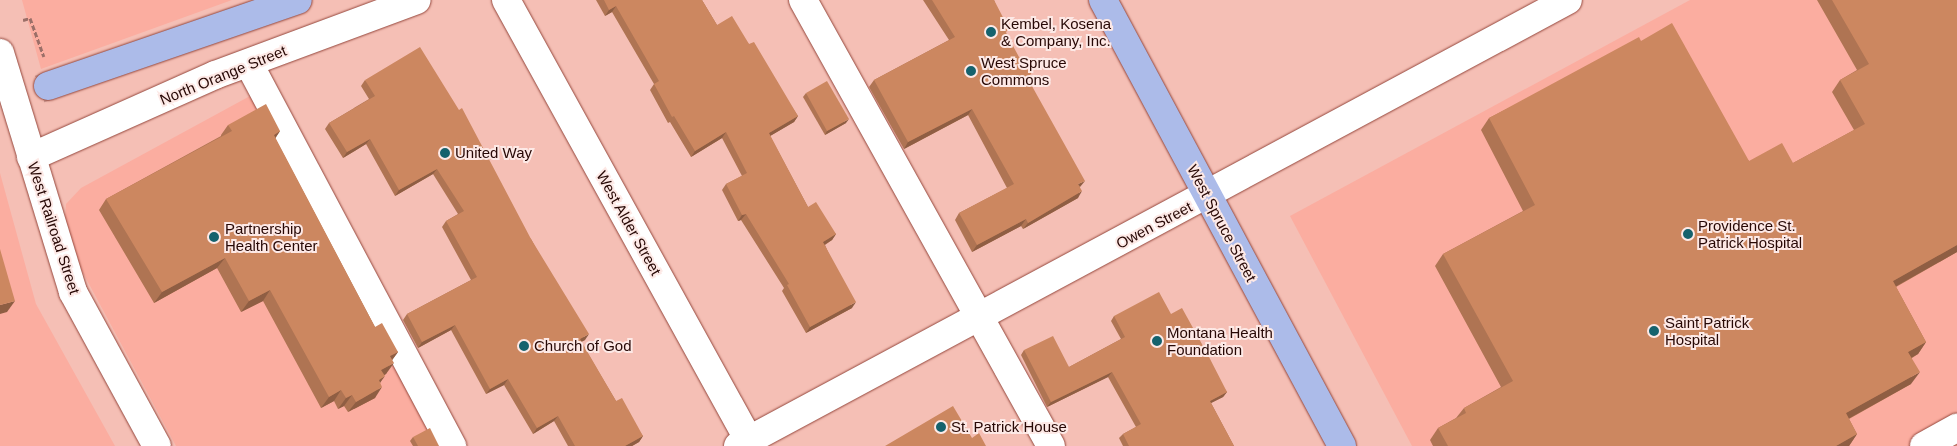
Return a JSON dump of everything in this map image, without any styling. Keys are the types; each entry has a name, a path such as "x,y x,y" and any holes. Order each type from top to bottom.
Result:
{"main road":[{"path":"48,76 298,0"},
{"name":"West Spruce Street","path":"1103,0 1342,446"}],"street":[{"name":"North Orange Street","path":"31,157 215,75 249,64 417,0"},
{"name":"West Alder Street","path":"506,0 746,444"},
{"path":"803,0 1051,446"},
{"name":"Owen Street","path":"746,444 1568,0"},
{"name":"West Railroad Street","path":"0,53 73,292 158,446"},
{"path":"249,64 452,446"},
{"path":"1924,446 1957,428"}],"path":[{"path":"23,20 30,18 48,76"}],"shaded area":[{"path":"22,0 232,0 41,69"},
{"name":"Saint Patrick Hospital","path":"1690,0 1957,0 1957,446 1412,446 1290,216"},
{"path":"261,90 452,446 176,446 82,271 64,232 66,204 81,188"},
{"path":"0,173 36,304 115,446 0,446"}],"building":[{"path":"604,0 702,0 717,25 732,16 749,44 754,42 798,116 769,133 808,207 816,202 836,234 823,242 856,302 810,327 787,285 789,284 746,214 742,215 726,184 747,173 726,132 695,151 674,116 672,117 654,84 659,81 616,6 609,10"},
{"path":"932,0 994,0 1008,27 1006,33 1019,57 1027,60 1033,70 1028,79 1085,181 1078,184 1082,191 1028,223 1026,219 977,245 959,213 1014,184 972,109 908,142 874,80 955,37"},
{"name":"Saint Patrick Hospital","path":"1832,0 1957,0 1957,245 1893,281 1926,342 1908,352 1920,372 1846,413 1857,434 1836,446 1448,446 1438,428 1466,413 1464,408 1513,381 1443,254 1535,205 1489,118 1639,37 1641,41 1672,23 1749,161 1782,143 1793,163 1865,124 1840,80 1869,64"},
{"path":"420,47 459,110 462,108 531,239 589,334 580,339 616,401 622,398 643,436 625,446 575,446 558,416 537,428 508,379 490,389 455,325 422,342 407,314 477,277 446,221 464,211 437,169 399,190 370,139 347,152 329,123 375,96 365,80"},
{"path":"827,81 849,119 827,131 806,93"},
{"name":"Partnership Health Center","path":"266,104 280,131 274,135 375,327 382,323 398,352 390,356 394,363 381,370 385,376 379,380 382,387 356,402 352,395 346,398 341,390 329,397 270,290 249,301 225,258 162,292 106,199 232,131 228,125"},
{"path":"0,249 15,301 0,305"},
{"path":"1159,292 1171,314 1182,308 1227,392 1210,401 1234,446 1129,446 1123,434 1141,424 1112,372 1051,402 1024,350 1053,336 1069,367 1125,337 1114,316"},
{"name":"St. Patrick House","path":"953,406 972,438 979,433 986,446 885,446"},
{"path":"430,428 439,446 418,446 413,437"}],"tunnel":[{"path":"0,103 48,86"}],"place":[{"name":"Kembel, Kosena & Company, Inc.","path":"991,32"},
{"name":"West Spruce Commons","path":"971,71"},
{"name":"United Way","path":"445,153"},
{"name":"Providence St. Patrick Hospital","path":"1688,234"},
{"name":"Partnership Health Center","path":"214,237"},
{"name":"Saint Patrick Hospital","path":"1654,331"},
{"name":"Montana Health Foundation","path":"1157,341"},
{"name":"Church of God","path":"524,346"},
{"name":"St. Patrick House","path":"941,427"}]}
